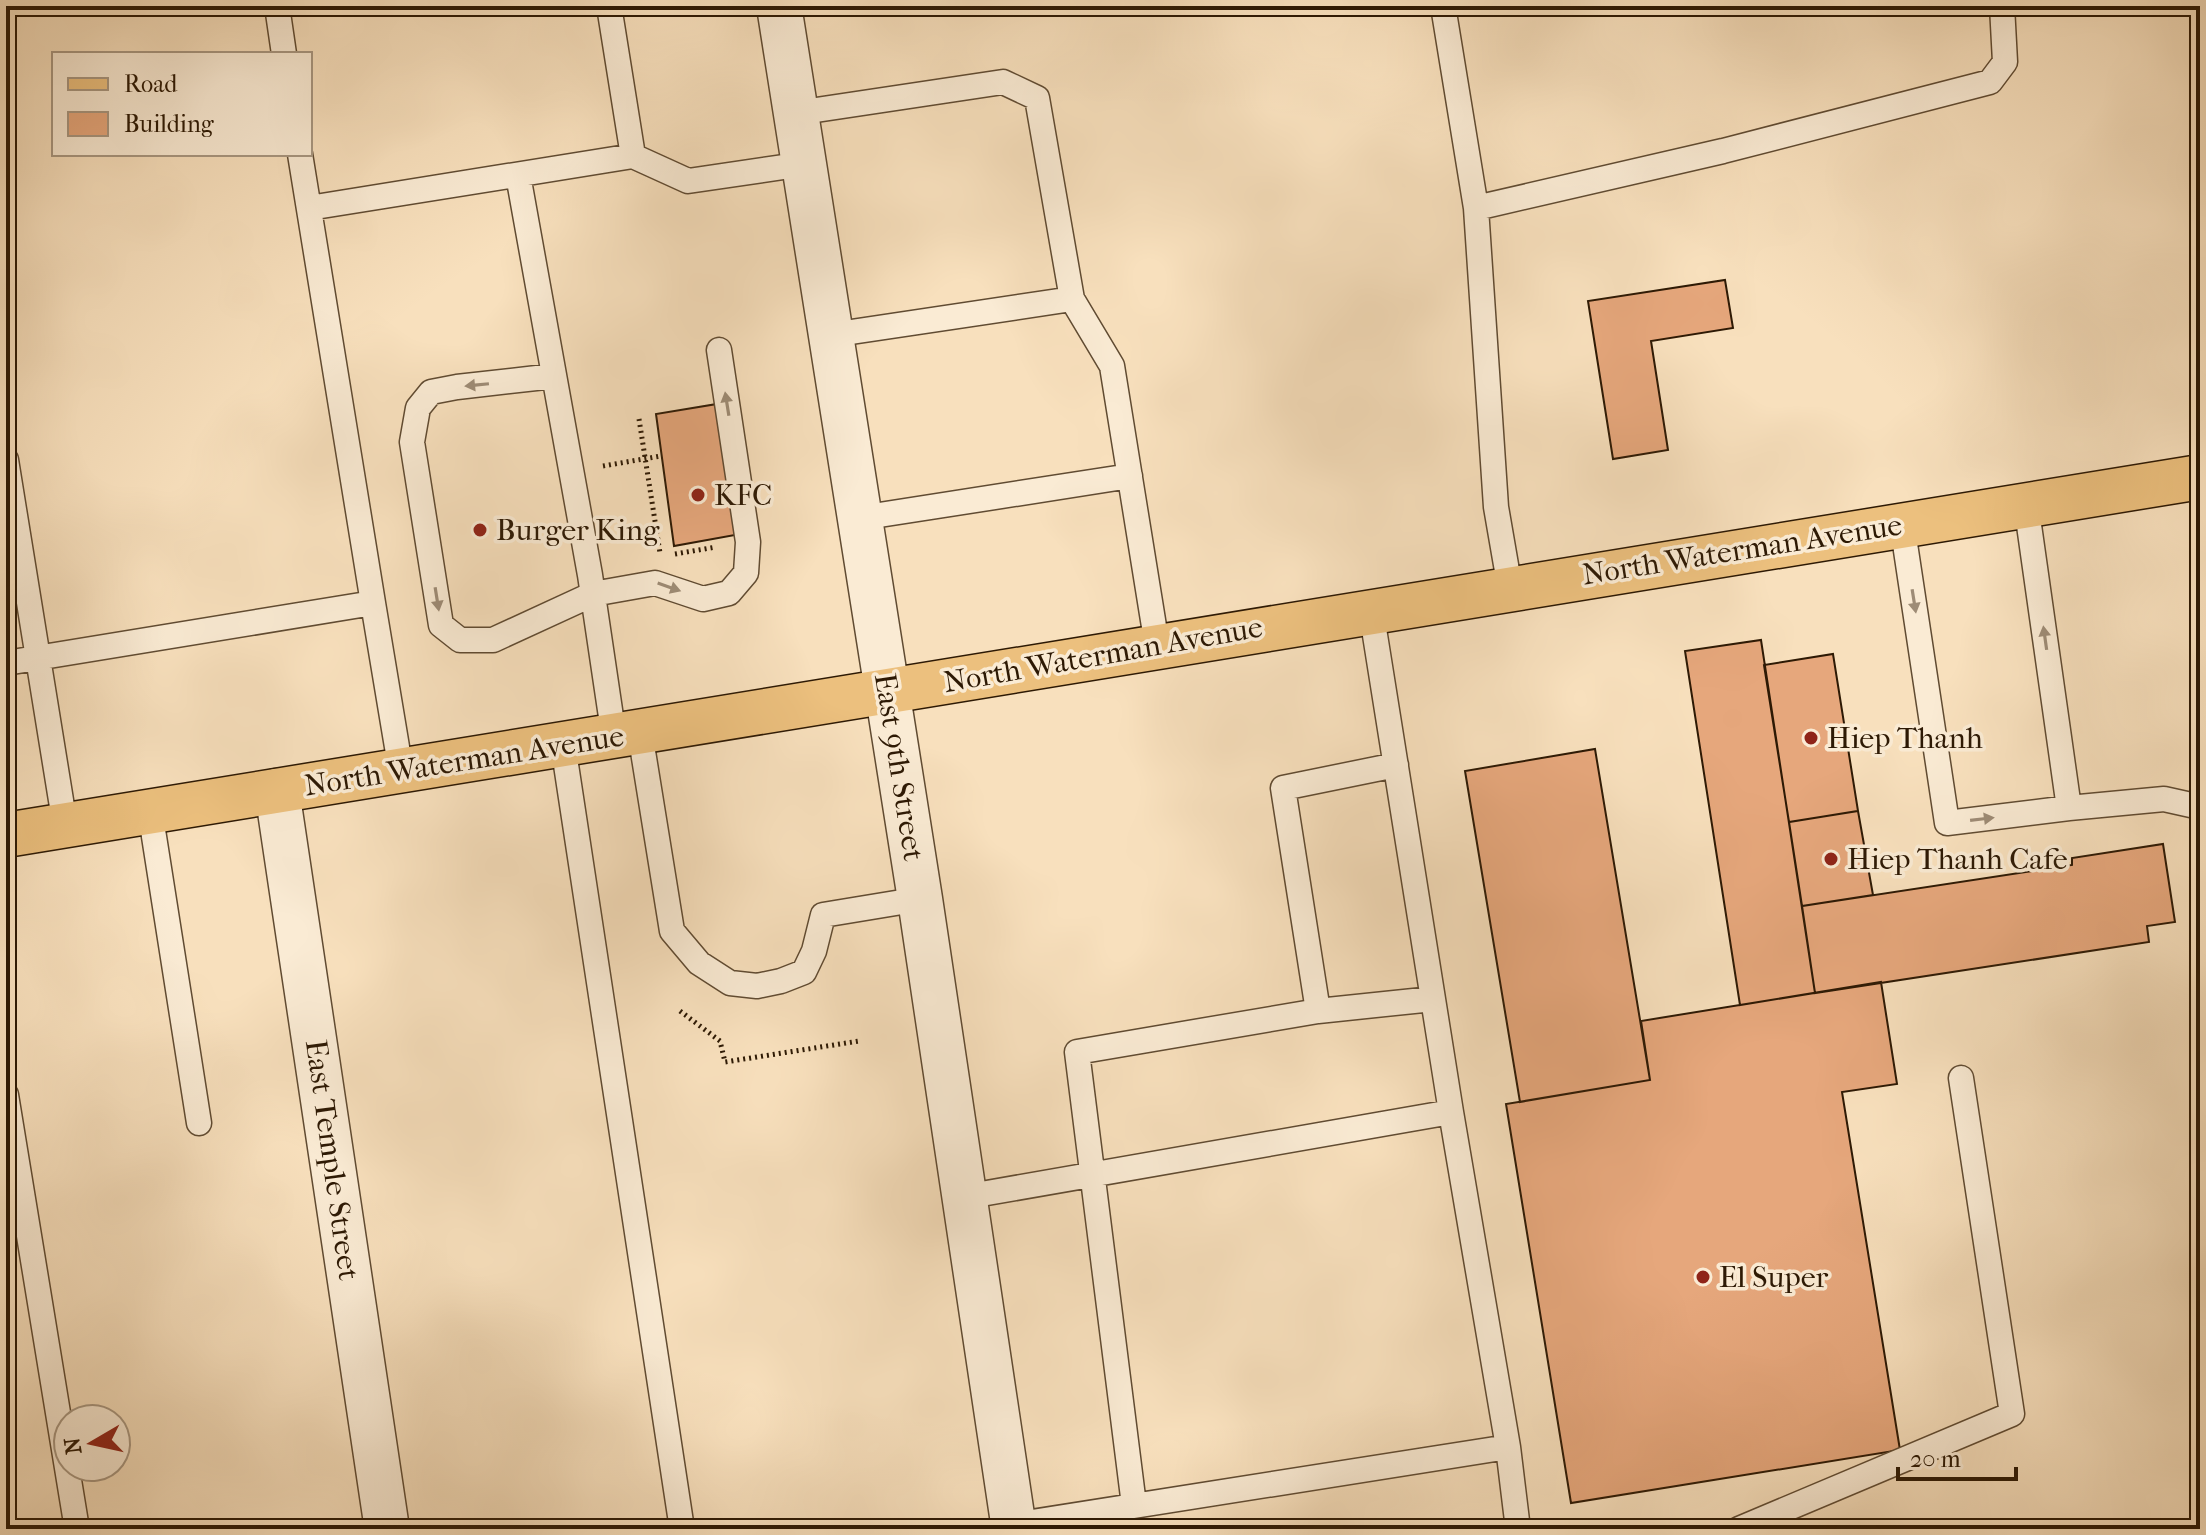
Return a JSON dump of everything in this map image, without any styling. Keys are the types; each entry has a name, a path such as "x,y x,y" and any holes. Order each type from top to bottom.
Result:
{"main road":[{"name":"North Waterman Avenue","path":"6,835 2200,477"}],"street":[{"name":"East 9th Street","path":"779,6 920,899 1014,1527"},
{"name":"East Temple Street","path":"277,791 387,1529"}],"lane":[{"path":"277,6 284,52"},
{"path":"609,6 633,156"},
{"path":"1443,6 1476,208 1496,507 1510,588"},
{"path":"1476,208 1723,151 1990,82 2005,62 2002,6"},
{"path":"796,113 1003,82 1037,98 1072,299 1112,366 1157,645"},
{"path":"300,156 401,771"},
{"path":"309,208 633,156 688,181 804,164"},
{"path":"518,175 593,594 672,931 699,963 730,983 757,986 804,972 814,951 823,915 920,899"},
{"path":"831,335 1072,299"},
{"path":"554,376 431,392 418,408 412,442 441,625 460,640 493,640 593,594 655,583 703,599 729,593 746,573 748,542 719,350"},
{"path":"6,460 65,825"},
{"path":"860,518 1130,476"},
{"path":"2026,504 2069,808"},
{"path":"1902,524 1947,823 2164,799 2200,807"},
{"path":"6,663 373,603"},
{"path":"1371,610 1508,1447 1518,1529"},
{"path":"563,745 682,1529"},
{"path":"1318,1011 1283,788 1396,765"},
{"path":"150,811 199,1123"},
{"path":"1134,1505 1077,1052 1318,1011 1433,999"},
{"path":"1739,1529 2012,1414 1961,1078"},
{"path":"6,1095 77,1529"},
{"path":"964,1197 1451,1112"},
{"path":"1014,1527 1134,1505 1508,1447"}],"path":[{"path":"639,419 661,556 748,542"},
{"path":"598,453 600,467 661,456"},
{"path":"680,1011 720,1041 725,1062 859,1041"}],"building":[{"path":"1725,280 1733,328 1651,341 1668,450 1613,459 1588,301"},
{"name":"KFC","path":"717,404 735,535 674,546 656,414"},
{"path":"1761,640 1815,993 1740,1005 1685,651"},
{"name":"Hiep Thanh","path":"1833,654 1858,811 1789,822 1764,665"},
{"path":"1595,749 1650,1080 1520,1102 1465,771"},
{"name":"Hiep Thanh Cafe","path":"1858,811 1873,895 1802,906 1789,822"},
{"path":"2163,844 2175,922 2147,926 2149,942 1815,993 1802,906 2072,865 2072,858"},
{"name":"El Super","path":"1881,982 1897,1084 1842,1092 1900,1450 1571,1503 1506,1104 1650,1080 1641,1021"}],"place":[{"name":"KFC","path":"698,495"},
{"name":"Burger King","path":"480,530"},
{"name":"Hiep Thanh","path":"1811,738"},
{"name":"Hiep Thanh Cafe","path":"1831,859"},
{"name":"El Super","path":"1703,1277"}]}
